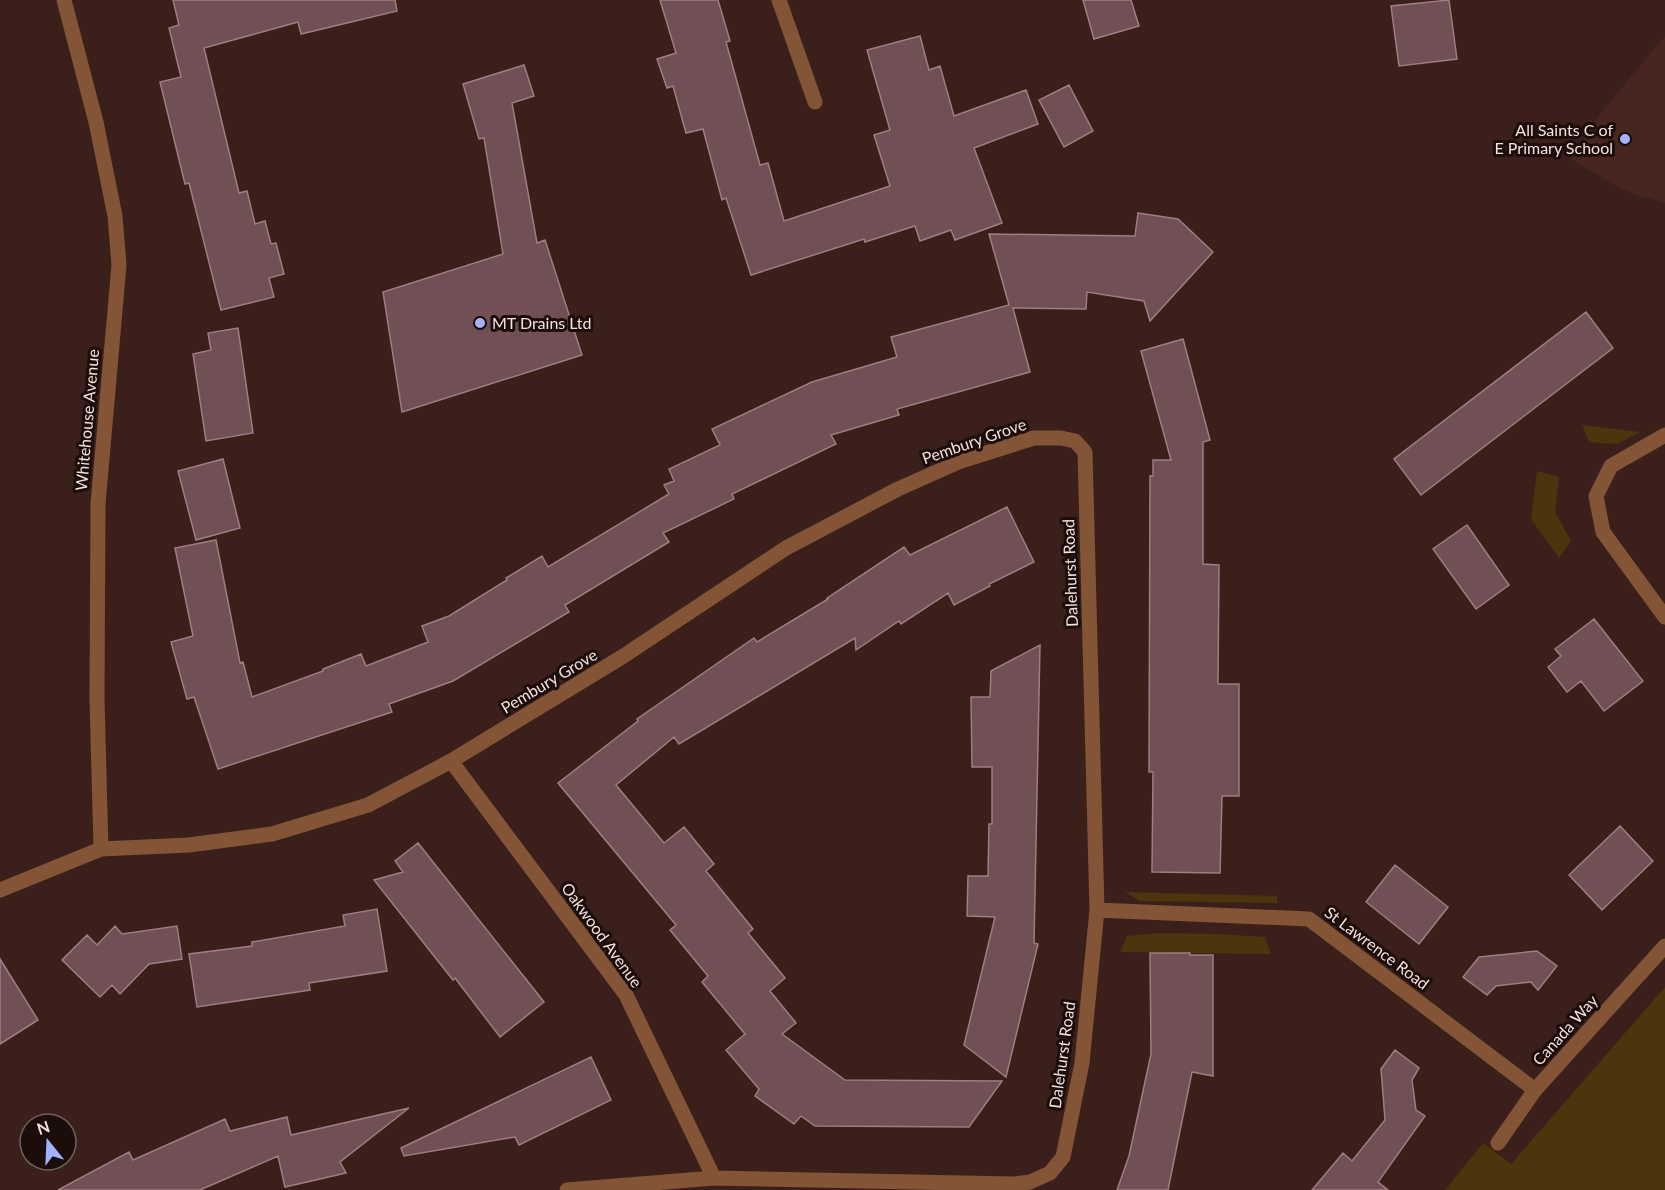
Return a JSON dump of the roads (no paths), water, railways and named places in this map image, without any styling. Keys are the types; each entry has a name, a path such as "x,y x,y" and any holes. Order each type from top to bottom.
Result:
{"street":[{"name":"Whitehouse Avenue","path":"64,0 96,122 115,216 119,265 98,504 97,699 101,849"},
{"path":"779,0 815,102"},
{"path":"1665,435 1611,466 1596,496 1603,532 1665,617"},
{"name":"Pembury Grove","path":"0,891 101,849 189,845 272,834 368,805 451,761 622,657 786,548 898,489 961,462 1034,438 1061,438 1075,441 1085,452"},
{"name":"Dalehurst Road","path":"567,1190 714,1178 1014,1184 1030,1182 1050,1173 1063,1157 1082,1063 1097,910 1085,452"},
{"name":"Oakwood Avenue","path":"451,761 626,995 714,1178"},
{"name":"St Lawrence Road","path":"1097,910 1309,919 1535,1090"},
{"name":"Canada Way","path":"1498,1143 1535,1090 1665,946"}],"place":[{"name":"All Saints C of E Primary School","path":"1625,139"},
{"name":"MT Drains Ltd","path":"480,323"}]}
